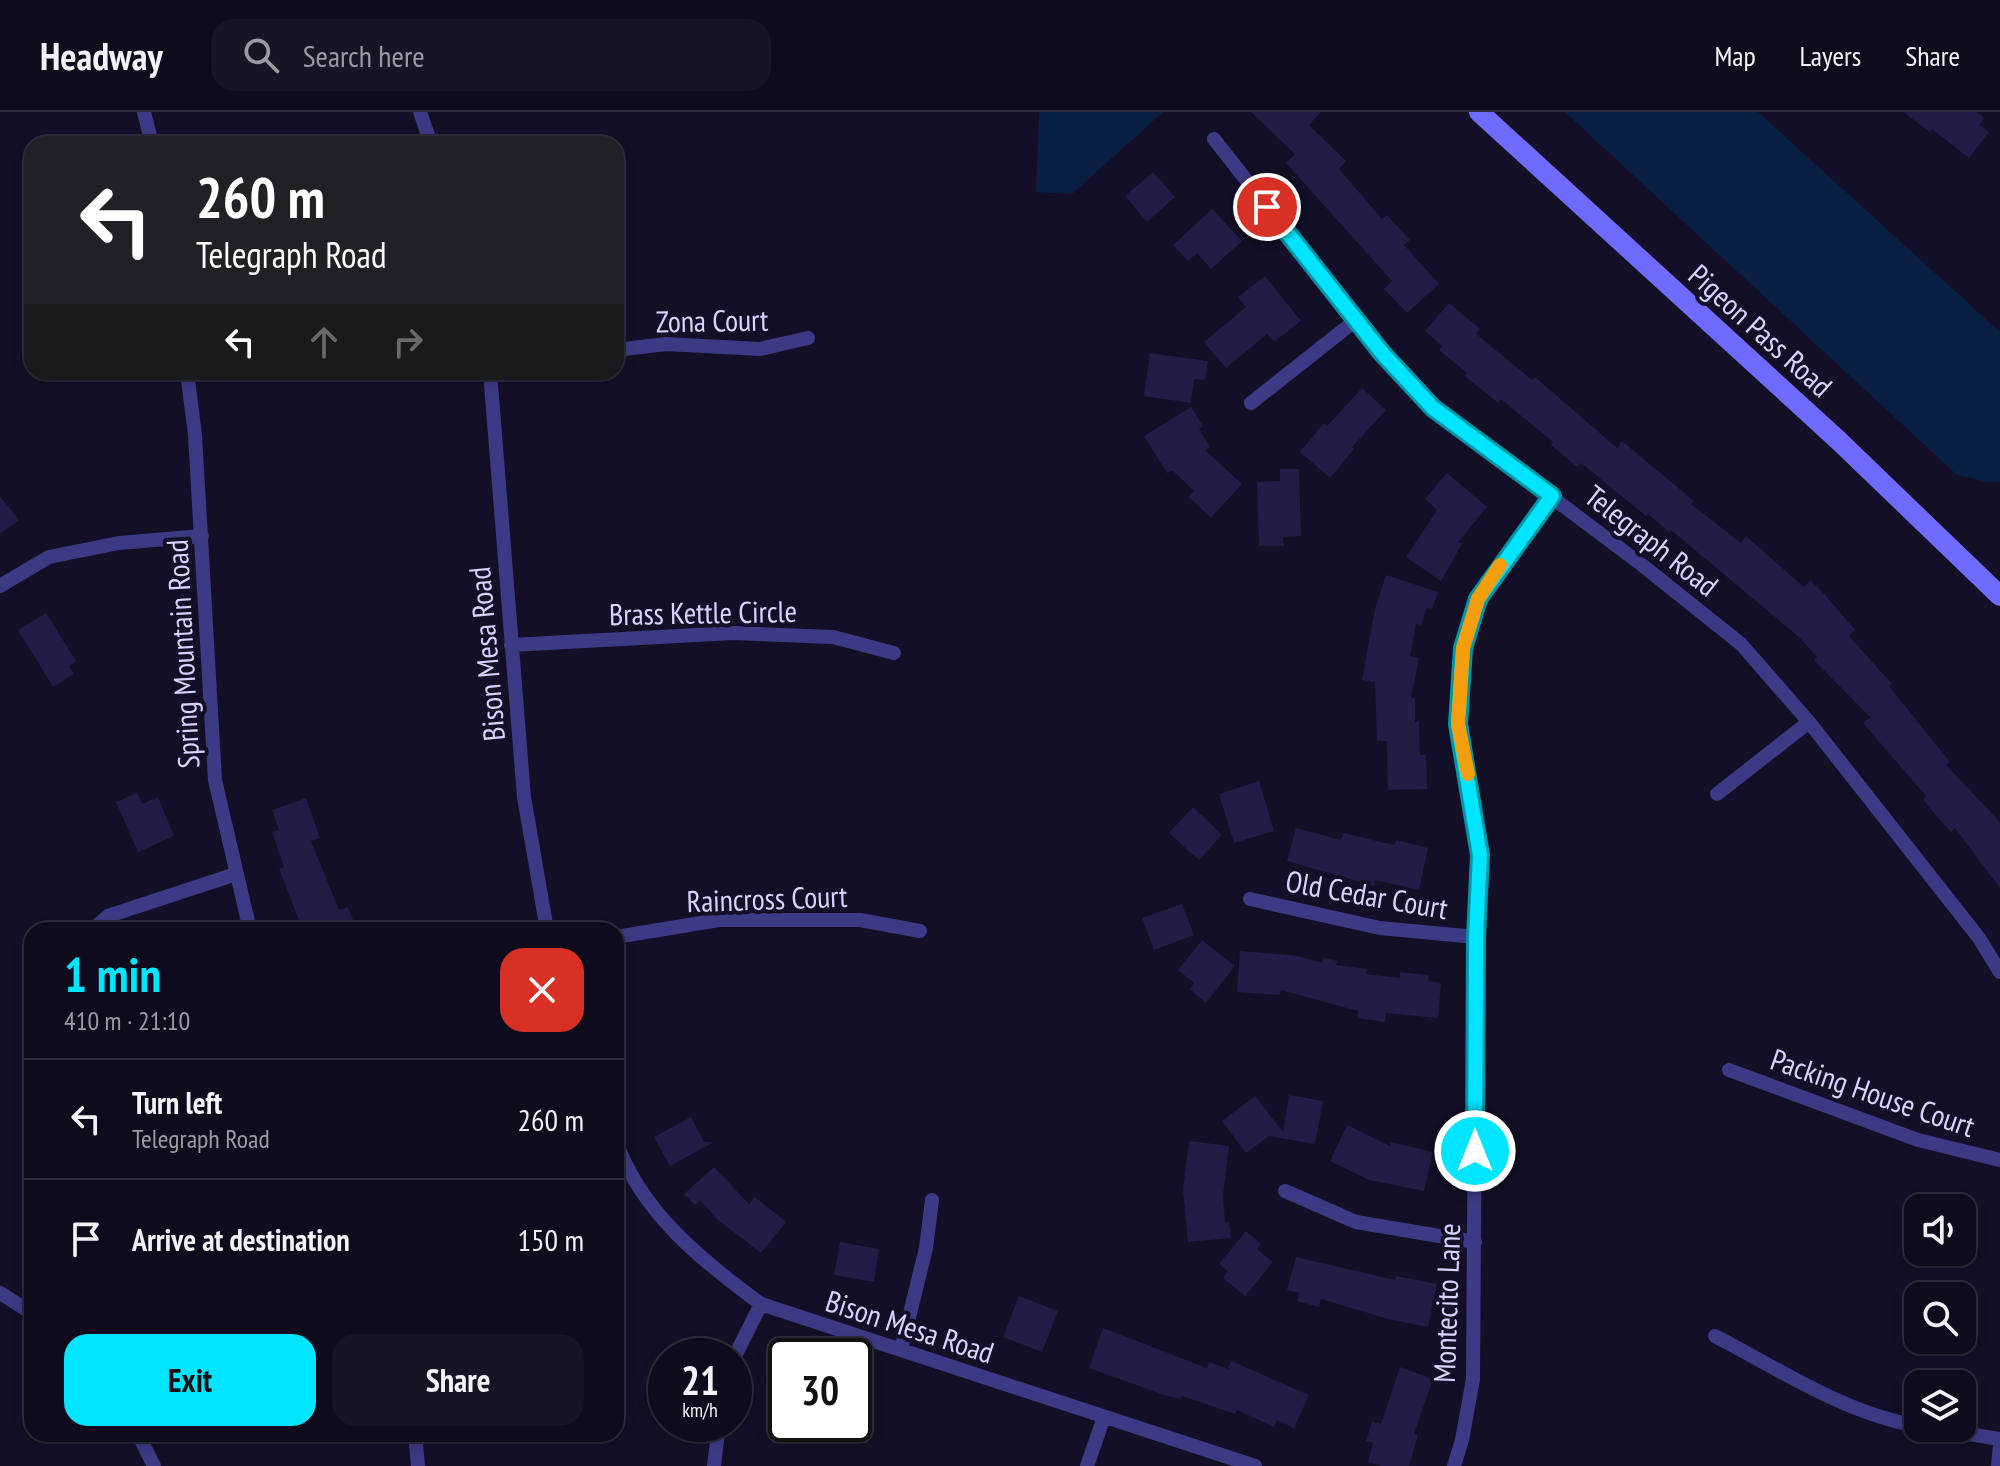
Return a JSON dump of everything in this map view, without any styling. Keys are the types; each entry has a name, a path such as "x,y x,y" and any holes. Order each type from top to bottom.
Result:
{"street":[{"path":"144,112 150,136"},
{"path":"420,112 428,136"},
{"name":"Pigeon Pass Road","path":"1479,112 1838,440 2000,596"},
{"name":"Telegraph Road","path":"1214,139 1356,320 1433,408 1552,496 1741,644 1809,722 1979,938 2000,972"},
{"path":"1251,403 1356,320"},
{"name":"Zona Court","path":"624,349 666,344 760,349 808,338"},
{"name":"Spring Mountain Road","path":"188,380 202,536 215,780 248,922"},
{"name":"Bison Mesa Road","path":"491,380 524,797 546,922"},
{"name":"Montecito Lane","path":"1454,1466 1473,1379 1476,937 1480,855 1458,724 1463,648 1478,599 1552,496"},
{"path":"0,586 49,557 119,543 202,536"},
{"name":"Brass Kettle Circle","path":"511,645 733,633 833,637 894,653"},
{"path":"1717,794 1809,722"},
{"path":"101,922 108,916 236,874"},
{"name":"Old Cedar Court","path":"1250,899 1380,928 1476,937"},
{"name":"Raincross Court","path":"624,936 719,920 860,920 920,931"},
{"name":"Packing House Court","path":"1729,1070 1918,1140 2000,1160"},
{"name":"Bison Mesa Road","path":"624,1157 642,1194 701,1260 761,1304 1255,1466"},
{"path":"1285,1191 1356,1222 1475,1242"},
{"path":"901,1350 926,1248 932,1200"},
{"path":"0,1293 24,1308"},
{"path":"744,1338 761,1304"},
{"path":"1715,1336 1836,1399 1885,1420 1904,1423"},
{"path":"1087,1466 1104,1417"},
{"path":"1976,1435 2000,1439"},
{"path":"142,1442 154,1466"},
{"path":"416,1442 418,1466"},
{"path":"714,1466 717,1442"},
{"path":"1998,1466 2000,1446"}],"water":[{"path":"1039,112 1163,112 1072,194 1036,192"},
{"path":"1565,112 1758,112 2000,332 2000,482 1957,475"}],"building":[{"path":"1251,112 1321,112 1309,125 1346,161 1339,169 1382,219 1387,215 1410,240 1404,245 1439,284 1407,313 1384,289 1392,281 1286,163 1295,154"},
{"path":"1903,112 1977,112 1984,118 1979,125 1989,132 1969,158 1932,129 1930,132"},
{"path":"1153,172 1175,197 1147,222 1125,196"},
{"path":"1212,209 1242,241 1211,269 1197,253 1188,261 1173,245"},
{"path":"1265,276 1301,321 1274,342 1267,334 1226,368 1204,342 1246,307 1238,297"},
{"path":"1449,303 1480,329 1476,334 1532,380 1535,377 1617,448 1622,441 1694,501 1691,504 1741,543 1746,536 1804,587 1810,580 1826,596 1855,630 1849,636 1892,684 1889,686 1950,762 1946,765 2000,822 2000,888 1955,828 1951,832 1938,818 1923,799 1926,796 1863,723 1870,717 1814,660 1817,657 1799,637 1671,530 1669,532 1648,514 1646,516 1581,463 1577,467 1551,445 1553,442 1501,399 1498,403 1439,350 1442,346 1425,331"},
{"path":"1150,353 1208,361 1205,380 1194,379 1191,403 1144,396"},
{"path":"1362,388 1386,410 1352,447 1354,449 1330,478 1300,452 1324,423 1327,426"},
{"path":"1191,407 1203,426 1199,429 1210,447 1205,450 1242,484 1211,518 1189,497 1194,491 1172,470 1167,473 1144,436"},
{"path":"1280,469 1299,469 1301,536 1283,537 1284,546 1259,546 1257,482 1280,481"},
{"path":"1447,473 1487,507 1458,542 1462,544 1441,581 1406,557 1437,510 1425,499"},
{"path":"0,496 19,520 0,534"},
{"path":"1386,575 1438,592 1432,609 1427,608 1421,625 1416,624 1410,656 1419,658 1411,698 1415,698 1415,722 1419,722 1420,755 1426,755 1427,789 1388,790 1387,741 1377,741 1375,682 1362,680 1375,609"},
{"path":"46,613 76,661 69,666 74,674 53,687 18,630"},
{"path":"1259,781 1274,831 1234,843 1219,794"},
{"path":"137,793 142,804 158,797 174,836 138,852 116,802"},
{"path":"306,798 320,838 311,841 339,910 348,907 354,922 300,922 279,869 284,867 272,832 279,830 272,810"},
{"path":"1193,807 1222,835 1199,860 1169,833"},
{"path":"1296,828 1341,840 1343,833 1394,845 1396,840 1428,848 1419,890 1375,880 1374,886 1287,861"},
{"path":"1182,904 1194,935 1154,950 1142,918"},
{"path":"1202,940 1235,966 1206,1003 1190,989 1194,983 1178,970"},
{"path":"1240,951 1298,956 1322,963 1323,957 1337,961 1336,965 1367,969 1366,974 1400,978 1400,972 1429,975 1428,981 1441,983 1438,1018 1386,1013 1385,1022 1357,1018 1358,1011 1281,990 1280,995 1237,992"},
{"path":"1289,1095 1323,1101 1315,1144 1269,1136 1246,1153 1222,1121 1255,1096 1283,1132"},
{"path":"691,1117 704,1142 714,1142 670,1166 654,1137"},
{"path":"1347,1125 1390,1146 1391,1142 1433,1152 1424,1191 1369,1180 1330,1161"},
{"path":"1189,1141 1229,1146 1223,1196 1225,1223 1229,1222 1231,1238 1188,1242 1183,1189"},
{"path":"714,1167 749,1204 755,1197 786,1222 761,1253 718,1220 700,1200 695,1205 684,1194"},
{"path":"1246,1231 1261,1244 1257,1249 1273,1262 1245,1296 1223,1278 1228,1271 1219,1264"},
{"path":"840,1242 879,1249 874,1282 834,1275"},
{"path":"1296,1257 1395,1280 1396,1276 1437,1284 1428,1327 1321,1299 1319,1307 1297,1301 1299,1293 1287,1290"},
{"path":"1019,1296 1058,1311 1042,1352 1003,1337"},
{"path":"1103,1328 1207,1368 1209,1362 1228,1369 1231,1361 1309,1395 1294,1428 1277,1420 1274,1427 1237,1410 1235,1414 1182,1396 1180,1399 1164,1395 1089,1368"},
{"path":"1400,1367 1433,1379 1414,1434 1418,1435 1409,1466 1382,1466 1368,1462 1373,1443 1366,1441 1372,1422 1381,1424"}],"slow traffic":[{"path":"1468,774 1458,724 1463,648 1478,599 1500,565"}],"route":[{"path":"1267,207 1382,353 1433,408 1552,496 1500,564 1478,599 1463,648 1458,724 1480,855 1476,937 1475,1151"}]}
